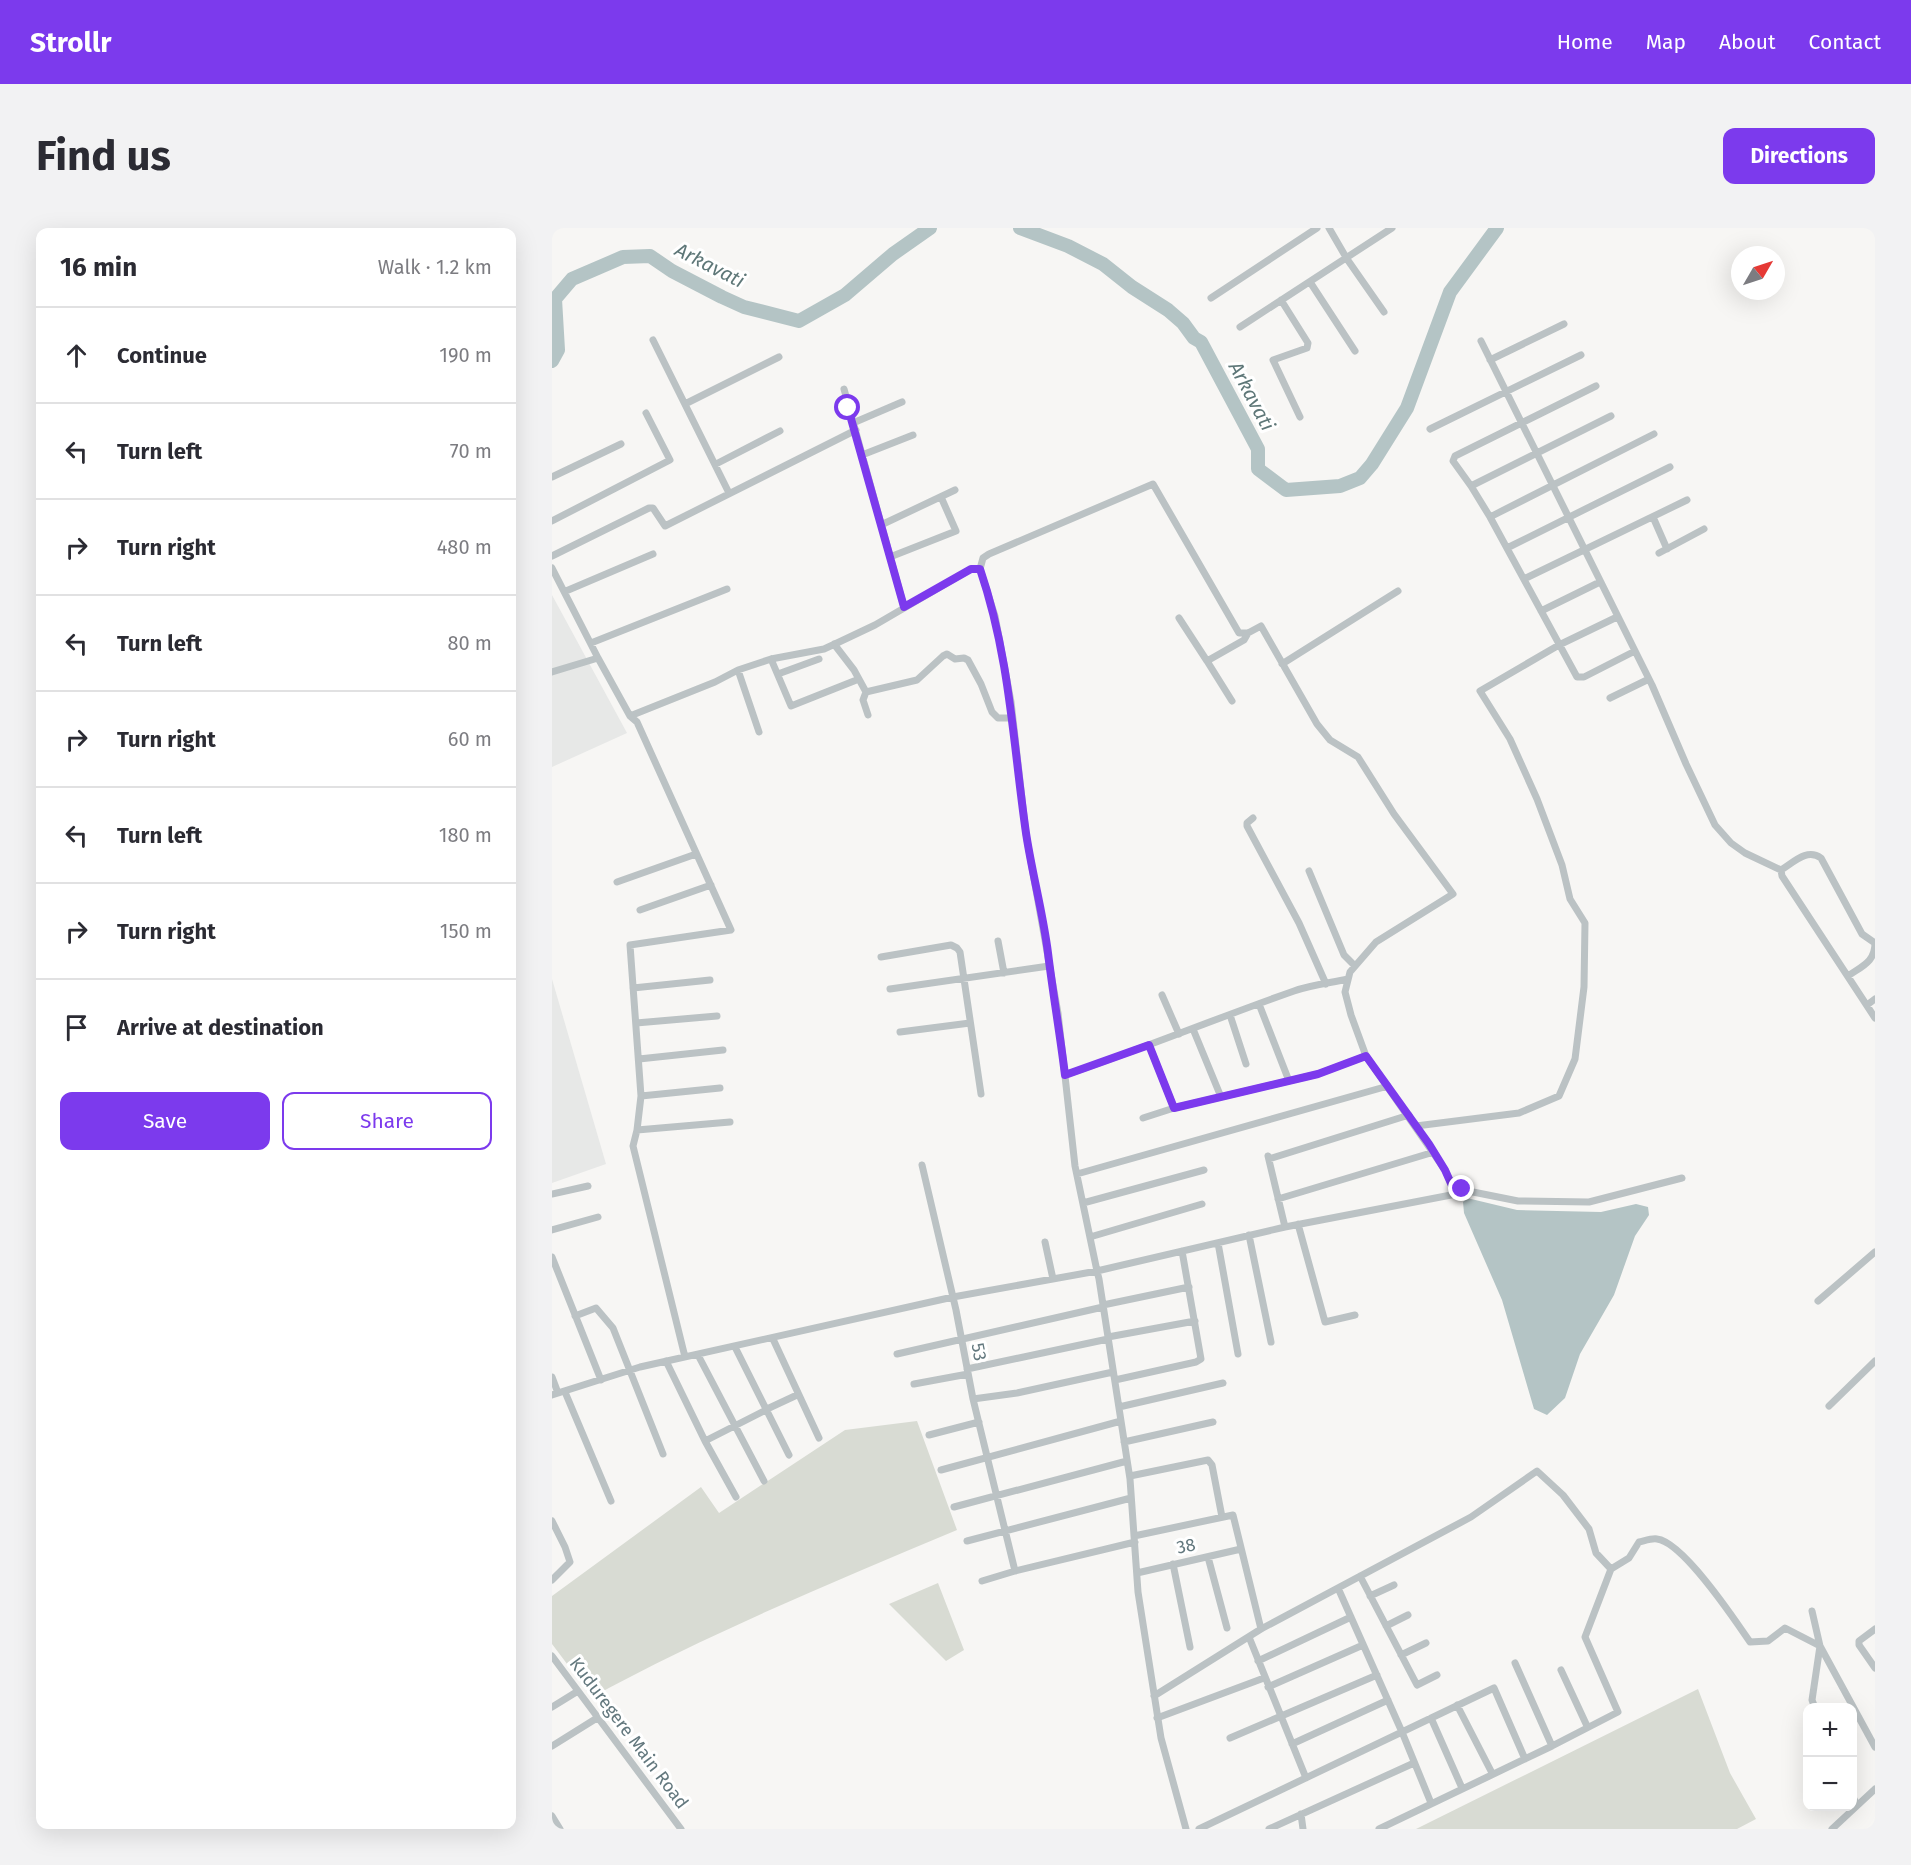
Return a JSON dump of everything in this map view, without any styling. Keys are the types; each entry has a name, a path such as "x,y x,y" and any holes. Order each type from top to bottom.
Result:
{"street":[{"path":"1211,298 1317,228"},
{"path":"1329,228 1347,259 1384,312"},
{"path":"1240,327 1392,228"},
{"path":"1310,282 1355,351"},
{"path":"1281,300 1308,343 1307,348 1273,360 1300,417"},
{"path":"1490,360 1564,324"},
{"path":"653,340 729,493"},
{"path":"1481,340 1649,680 1715,825 1731,843 1744,853 1781,870"},
{"path":"1430,429 1581,355"},
{"path":"685,404 778,357"},
{"path":"1596,386 1453,458 1490,517 1575,674 1581,678 1635,651"},
{"path":"844,388 904,607"},
{"path":"552,556 649,508 654,508 665,526 902,402"},
{"path":"552,521 670,460 646,413"},
{"path":"1471,486 1611,416"},
{"path":"716,464 780,431"},
{"path":"1490,517 1654,434"},
{"path":"862,455 913,435"},
{"path":"552,477 621,444"},
{"path":"1507,548 1670,467"},
{"path":"1186,1829 1157,1718 1137,1573 1130,1476 1097,1271 1077,1173 1058,1013 1026,834 1011,718 1011,702 995,616 980,569 983,558 1153,484 1239,633 1248,633 1261,626 1317,724 1330,740 1358,757 1394,814 1453,894 1376,942 1350,972 1345,992 1350,1016 1366,1056 1434,1152 1445,1170 1452,1192"},
{"path":"881,525 955,490"},
{"path":"890,557 956,531 941,497"},
{"path":"1524,579 1687,500"},
{"path":"1653,517 1667,549"},
{"path":"1659,553 1704,529"},
{"path":"566,591 652,554"},
{"path":"552,568 630,716 637,722 731,930 630,945 641,1096 633,1146 685,1357"},
{"path":"630,716 715,682 738,670 771,659 824,649 875,625 971,569 980,569"},
{"path":"1541,611 1600,582"},
{"path":"591,643 727,589"},
{"path":"1282,664 1398,591"},
{"path":"1416,1126 1519,1113 1559,1096 1575,1059 1584,987 1586,923 1570,899 1562,865 1537,799 1510,739 1480,691 1559,645 1617,617"},
{"path":"1179,618 1232,701"},
{"path":"1207,661 1244,640 1248,633"},
{"path":"834,644 854,670 866,692 863,700 868,715"},
{"path":"866,692 917,680 947,654 955,659 968,660 992,712 998,718 1011,718"},
{"path":"552,672 598,658"},
{"path":"771,659 791,706 859,679"},
{"path":"778,674 819,659"},
{"path":"738,670 759,732"},
{"path":"1610,698 1649,680"},
{"path":"1253,818 1247,826 1299,923 1326,984"},
{"path":"617,882 696,854"},
{"path":"1781,870 1807,854 1815,854 1821,858 1862,934 1875,943 1872,958 1848,976"},
{"path":"1781,870 1782,876 1875,1018"},
{"path":"1309,871 1344,955 1354,966"},
{"path":"640,910 711,885"},
{"path":"998,941 1004,973"},
{"path":"881,957 951,945 960,952 981,1094"},
{"path":"890,989 1049,966"},
{"path":"1065,1075 1295,991 1348,979"},
{"path":"633,988 710,980"},
{"path":"1162,995 1179,1034"},
{"path":"1867,1005 1875,999"},
{"path":"1259,1004 1289,1081"},
{"path":"1230,1015 1246,1064"},
{"path":"636,1023 717,1016"},
{"path":"900,1032 970,1023"},
{"path":"1194,1029 1221,1096"},
{"path":"1149,1045 1174,1108"},
{"path":"639,1059 723,1050"},
{"path":"1143,1118 1221,1096 1318,1074 1366,1056"},
{"path":"1077,1173 1388,1086"},
{"path":"641,1096 720,1088"},
{"path":"1285,1227 1268,1157 1408,1115"},
{"path":"637,1131 730,1122"},
{"path":"1278,1199 1434,1152"},
{"name":"53","path":"922,1165 956,1310 973,1400 1015,1571"},
{"path":"1083,1203 1204,1170"},
{"path":"558,1393 666,1361 773,1339 953,1297 1097,1271 1298,1224 1452,1192 1518,1201 1589,1202 1682,1178"},
{"path":"552,1194 588,1186"},
{"path":"1090,1237 1202,1204"},
{"path":"552,1230 598,1217"},
{"path":"1298,1224 1325,1322 1355,1315"},
{"path":"1249,1236 1271,1342"},
{"path":"1045,1242 1053,1279"},
{"path":"1218,1243 1238,1354"},
{"path":"973,1400 1196,1362 1200,1359 1201,1354 1182,1251"},
{"path":"1818,1301 1875,1252"},
{"path":"552,1257 601,1380"},
{"path":"897,1354 1189,1287"},
{"path":"575,1316 596,1308 614,1328 663,1454"},
{"path":"914,1384 1108,1338 1195,1321"},
{"path":"773,1339 797,1395 819,1438"},
{"path":"735,1347 789,1455"},
{"path":"698,1355 764,1481"},
{"path":"666,1361 705,1441 736,1497"},
{"path":"1829,1406 1875,1361"},
{"path":"552,1377 611,1501"},
{"path":"1119,1407 1223,1383"},
{"path":"705,1441 797,1395"},
{"path":"941,1470 1121,1421"},
{"path":"929,1435 979,1422"},
{"path":"1124,1442 1213,1422"},
{"path":"1130,1476 1208,1460 1212,1466 1222,1517"},
{"path":"954,1507 1127,1461"},
{"path":"1154,1696 1261,1629 1471,1518 1537,1471 1570,1503 1589,1529 1596,1553 1611,1569"},
{"path":"967,1541 1131,1498"},
{"path":"981,1581 1134,1539 1233,1515 1261,1629"},
{"path":"552,1521 570,1562 552,1580"},
{"path":"1379,1829 1618,1712 1585,1637 1611,1569 1629,1558 1639,1542 1658,1539 1681,1552 1728,1610 1750,1642 1768,1641 1785,1628 1820,1646"},
{"name":"38","path":"1137,1573 1241,1549"},
{"path":"1208,1557 1227,1628"},
{"path":"1173,1564 1190,1647"},
{"path":"1360,1576 1417,1685 1437,1676"},
{"path":"1370,1596 1394,1585"},
{"path":"1338,1587 1431,1803"},
{"path":"1812,1611 1820,1646 1875,1747"},
{"path":"1386,1626 1408,1615"},
{"path":"1258,1661 1351,1617"},
{"path":"1875,1629 1859,1641 1859,1645 1875,1668"},
{"path":"1249,1637 1306,1778"},
{"path":"1401,1656 1426,1643"},
{"path":"1268,1687 1363,1645"},
{"path":"1813,1703 1820,1646"},
{"name":"Kuduregere Main Road","path":"554,1661 681,1829"},
{"path":"1515,1664 1552,1746"},
{"path":"1561,1670 1587,1726"},
{"path":"1230,1738 1377,1675"},
{"path":"1157,1718 1264,1678"},
{"path":"1199,1829 1494,1688 1525,1759"},
{"path":"552,1707 578,1691"},
{"path":"1292,1744 1388,1700"},
{"path":"1457,1705 1492,1773"},
{"path":"552,1746 597,1718"},
{"path":"1431,1718 1462,1788"},
{"path":"1269,1829 1414,1762"},
{"path":"1857,1805 1875,1789"},
{"path":"1832,1829 1851,1811"},
{"path":"1301,1814 1303,1829"},
{"path":"552,1816 560,1829"}],"shaded area":[{"path":"552,595 627,733 552,767"},
{"path":"552,979 606,1164 552,1183"},
{"path":"1467,1198 1517,1210 1601,1212 1636,1204 1648,1207 1649,1215 1635,1236 1614,1295 1580,1354 1565,1398 1547,1415 1534,1409 1502,1300 1464,1213 1463,1202"},
{"path":"917,1421 957,1530 681,1651 592,1697 552,1644 552,1596 701,1487 719,1513 845,1430"},
{"path":"938,1583 964,1650 946,1661 889,1604"},
{"path":"1698,1689 1730,1773 1756,1819 1737,1829 1416,1829"}],"waterway":[{"name":"Arkavati","path":"552,361 558,350 555,299 572,279 623,257 650,256 672,271 744,307 799,321 845,295 893,254 930,228"},
{"name":"Arkavati","path":"1020,228 1068,246 1103,264 1183,323 1194,338 1201,342 1258,449 1258,469 1286,490 1340,486 1360,478 1372,464 1407,408 1450,292 1497,228"}],"route":[{"path":"848,408 904,607 971,569 980,569 995,616 1011,702 1011,718 1026,834 1058,1013 1065,1075 1149,1045 1174,1108 1318,1074 1366,1056 1429,1144 1453,1188 1462,1189"}]}
